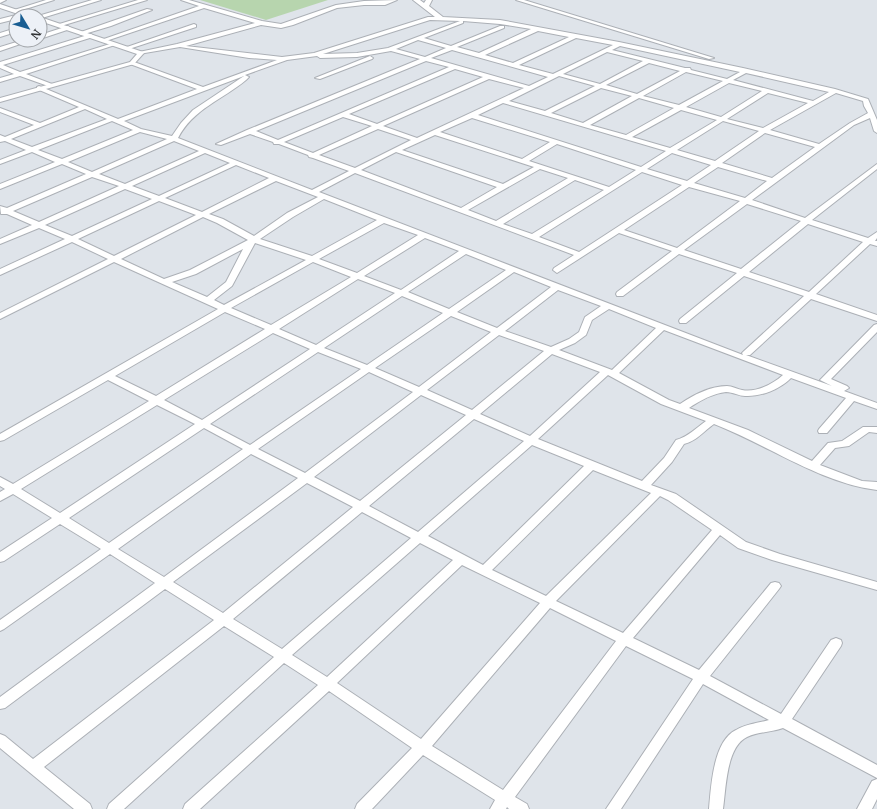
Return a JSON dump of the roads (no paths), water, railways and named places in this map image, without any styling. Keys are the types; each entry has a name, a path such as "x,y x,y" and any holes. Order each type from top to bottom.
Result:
{"street":[{"path":"35,8 51,0"},
{"path":"48,18 98,0"},
{"path":"59,25 144,0"},
{"path":"184,0 261,23 281,26 291,24 336,7 394,0"},
{"path":"416,0 442,19"},
{"path":"426,6 429,0"},
{"path":"519,0 736,65 744,72"},
{"path":"104,40 133,32 204,6"},
{"path":"81,33 109,25 149,10"},
{"path":"101,13 120,20"},
{"path":"302,57 315,55 430,18 500,22 662,53 835,91 864,99 872,114 877,131"},
{"path":"318,78 465,20"},
{"path":"48,22 141,53 178,46 261,23"},
{"path":"109,25 133,32"},
{"path":"128,48 194,26"},
{"path":"218,144 502,27"},
{"path":"48,34 68,28"},
{"path":"478,56 537,29"},
{"path":"0,65 91,36"},
{"path":"513,65 575,36"},
{"path":"417,38 478,56 640,96 820,146"},
{"path":"0,80 115,44"},
{"path":"313,192 433,132 503,101 619,44"},
{"path":"178,46 249,56 286,58 357,55 391,49 529,88"},
{"path":"606,50 815,103"},
{"path":"132,64 141,53"},
{"path":"546,114 662,53"},
{"path":"0,162 286,58"},
{"path":"584,125 702,62"},
{"path":"0,100 50,85 132,64 203,89"},
{"path":"0,65 50,85"},
{"path":"276,143 454,67"},
{"path":"0,72 9,69"},
{"path":"2,211 174,139 178,129 190,116 204,104 242,81 251,72"},
{"path":"627,137 744,72"},
{"path":"311,156 488,77"},
{"path":"39,88 139,130 174,139 662,327 877,406"},
{"path":"533,237 767,91"},
{"path":"557,270 688,184 765,130 835,91"},
{"path":"503,101 774,180"},
{"path":"1,139 85,107"},
{"path":"0,110 40,125"},
{"path":"342,114 417,140"},
{"path":"620,294 820,146 852,124 872,114"},
{"path":"471,115 688,184 747,200 877,244"},
{"path":"0,188 139,130"},
{"path":"249,131 276,143 580,255"},
{"path":"433,132 609,189"},
{"path":"1,139 34,150 92,174 234,228 252,242 312,259 610,373 653,396 744,432 813,466 860,484 877,486"},
{"path":"523,161 556,142"},
{"path":"396,150 502,187"},
{"path":"0,242 204,151"},
{"path":"0,272 236,163"},
{"path":"683,321 806,221 877,166"},
{"path":"461,211 539,167"},
{"path":"0,316 275,178"},
{"path":"496,224 574,178"},
{"path":"164,282 192,272 252,242 290,215 323,197"},
{"path":"2,211 116,258 164,282 209,300 318,349 370,369 591,466 659,491 672,497 718,530 742,545 776,557 877,586"},
{"path":"0,438 225,308 384,220"},
{"path":"617,230 877,318"},
{"path":"747,352 811,296 877,234"},
{"path":"0,497 424,235"},
{"path":"209,300 229,284 252,242"},
{"path":"0,558 465,251"},
{"path":"0,626 251,449 513,270"},
{"path":"0,704 306,478 557,286"},
{"path":"33,767 223,620 551,350 572,341 583,332 588,319 608,306"},
{"path":"114,809 283,656 418,537 530,439 610,373 662,327"},
{"path":"864,396 825,380 877,328"},
{"path":"682,408 704,394 726,389 748,393 767,389 784,381 790,374"},
{"path":"108,376 204,424 484,571 701,677 782,723 877,772"},
{"path":"823,431 852,398"},
{"path":"644,486 668,460 680,442 690,440 695,433 714,420"},
{"path":"813,466 832,445 845,444 867,429 877,430"},
{"path":"484,571 591,466"},
{"path":"0,481 328,684 422,747 501,804 522,809"},
{"path":"362,809 422,747 548,602 659,491"},
{"path":"501,804 624,640 718,530"},
{"path":"190,809 328,684 461,559"},
{"path":"613,809 701,677 753,615 775,586"},
{"path":"716,809 724,754 730,742 740,734 782,723 836,642"},
{"path":"0,740 85,809"},
{"path":"864,809 877,785"}]}
